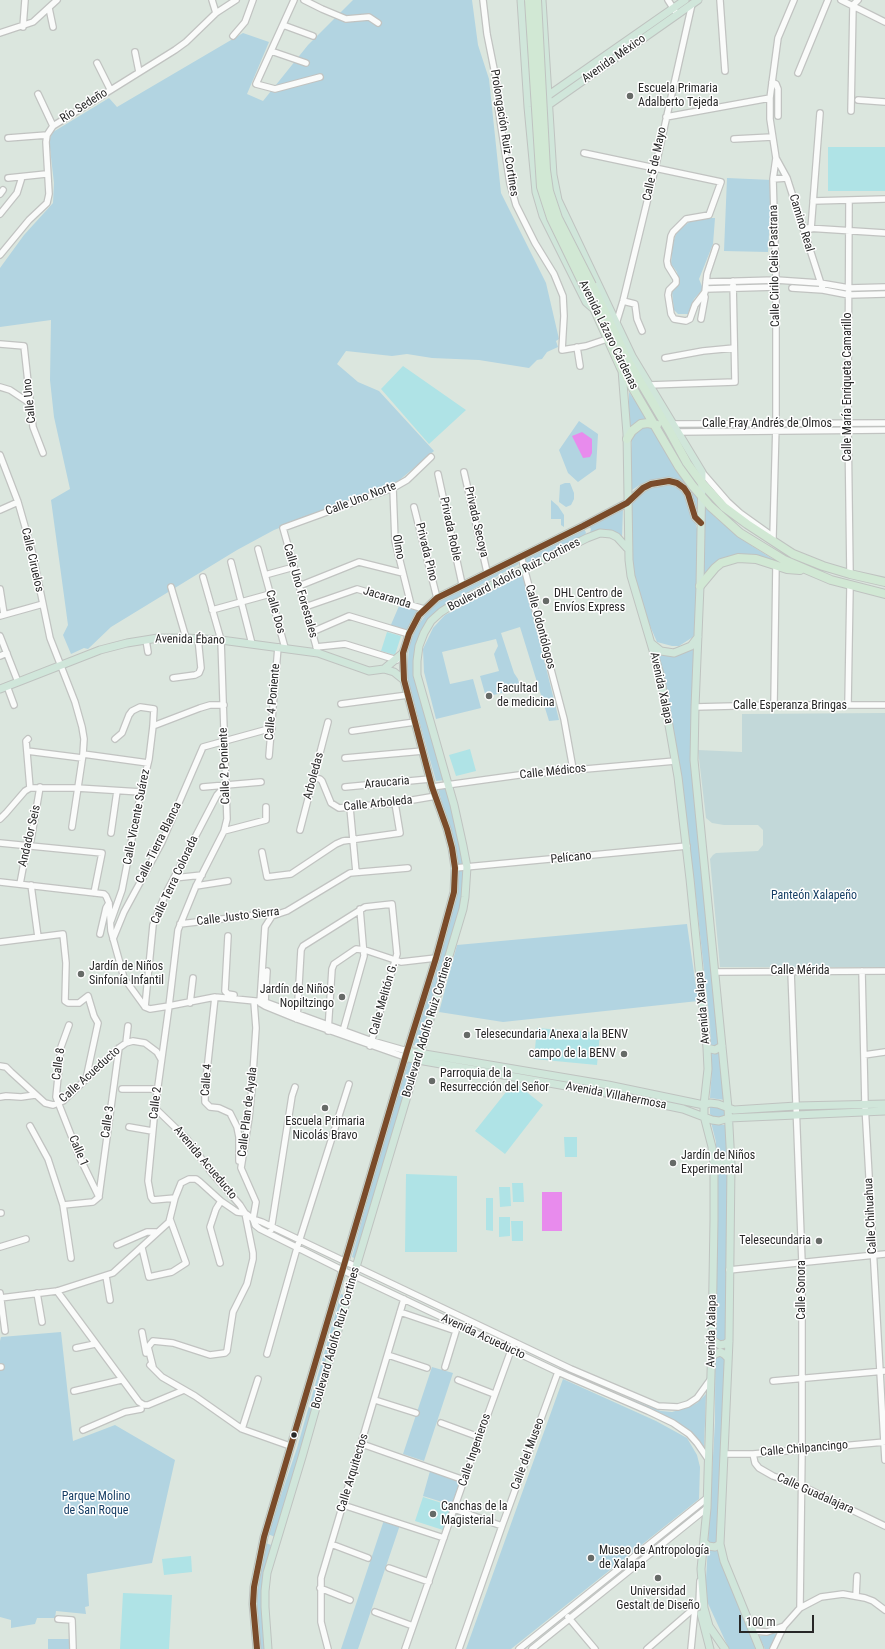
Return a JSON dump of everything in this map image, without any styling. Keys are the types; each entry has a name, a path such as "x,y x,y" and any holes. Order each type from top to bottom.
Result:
{"highway":[{"name":"Avenida Lázaro Cárdenas","path":"529,0 541,187 550,218 628,361 674,429 687,463 701,482 724,507 788,551 807,560 850,574 885,582"},
{"name":"Avenida Lázaro Cárdenas","path":"536,0 546,170 549,191 558,218 588,287 594,309 621,368 679,467 701,496 719,515 740,533 784,560 805,570 850,586 885,594"},
{"path":"627,439 636,427 648,423 674,429"},
{"path":"700,586 715,568 729,560 746,557 787,569 805,570"}],"main road":[{"path":"521,0 528,107 534,178 538,204 586,302 594,309"},
{"path":"542,0 553,175 558,200 616,324 674,429 702,472"},
{"name":"Avenida México","path":"529,115 549,105 676,11 685,0"},
{"name":"Avenida México","path":"528,107 548,96 676,11 695,2"},
{"name":"Avenida Xalapa","path":"621,368 627,439 627,548 631,576 663,688 678,777 687,846 707,1048 708,1069 704,1116 712,1147 714,1164 712,1357 710,1380 707,1508 701,1568 704,1608 709,1626 725,1649"},
{"name":"Avenida Xalapa","path":"702,472 700,586 694,707 694,760 729,1118 730,1164 729,1341 720,1544 724,1561 760,1649"},
{"name":"Boulevard Adolfo Ruiz Cortines","path":"257,1649 253,1604 256,1570 264,1536 406,1054 452,905 454,892 455,868 449,835 432,787 404,680 403,653 409,634 413,625 424,609 437,598 462,584 584,526 627,502 643,488 651,484 669,481 677,483 684,488 688,494 695,517 701,523"},
{"path":"584,526 588,531 587,538"},
{"name":"Boulevard Adolfo Ruiz Cortines","path":"268,1649 265,1591 268,1573 356,1267 463,909 467,882 467,868 448,784 418,675 417,661 419,646 431,621 441,612 587,538 600,533 611,534 617,537 627,548"},
{"path":"651,643 661,650 674,653 690,646 698,636"},
{"name":"Avenida Ébano","path":"3,688 100,650 146,640 186,638 221,640 282,648 317,650 364,670 374,672 384,669"},
{"path":"384,669 397,660 403,653"},
{"path":"384,669 394,672 404,680"},
{"path":"707,1048 715,1050 722,1046"},
{"name":"Avenida Villahermosa","path":"406,1054 517,1073 608,1085 704,1105 710,1103 718,1104 734,1110 796,1106 885,1104"},
{"name":"Avenida Villahermosa","path":"517,1073 683,1109 712,1120 719,1121 729,1118 885,1111"},
{"path":"714,1164 725,1162 730,1164"},
{"path":"712,1340 720,1345 729,1341"},
{"path":"712,1357 720,1352 728,1358"},
{"path":"704,1542 708,1546 715,1547 720,1544"},
{"path":"697,1606 710,1649"}],"street":[{"path":"23,27 25,0"},
{"path":"0,34 23,27 38,19 57,0"},
{"path":"212,0 216,13"},
{"name":"Río Sedeño","path":"47,135 53,126 181,46 216,13 236,0"},
{"path":"233,36 245,22 253,0"},
{"path":"294,0 256,84 275,89 320,77"},
{"path":"304,0 346,19 369,17 378,23"},
{"name":"Prolongación Ruiz Cortines","path":"483,0 487,34 498,89 498,107 510,184 516,205 535,243 554,274 563,296 564,316 562,350 577,347"},
{"path":"668,0 676,11"},
{"path":"720,0 725,71"},
{"name":"Calle Cirilo Celis Pastrana","path":"773,537 776,432 776,280 773,179 776,158 770,119 770,98 778,38 794,0"},
{"path":"798,73 828,0"},
{"path":"841,0 885,22"},
{"path":"851,111 853,5 858,0"},
{"name":"Calle 5 de Mayo","path":"616,324 623,301 666,117 695,2"},
{"path":"49,8 53,27"},
{"path":"283,25 314,36"},
{"path":"271,51 306,63"},
{"path":"135,52 139,72"},
{"path":"98,63 110,89"},
{"path":"772,82 776,84 778,89 778,116"},
{"path":"38,94 53,126"},
{"path":"666,117 770,98"},
{"path":"858,100 885,102"},
{"path":"811,229 820,113"},
{"path":"0,255 25,225 47,203 48,194 46,174 47,135 8,138"},
{"path":"734,138 772,137"},
{"path":"584,153 721,182 709,215 686,220 673,232 671,236 667,261 668,266 676,279 674,285 668,292 672,317 674,319 688,320 695,305 705,292 776,287"},
{"name":"Camino Real","path":"776,158 787,178 823,290"},
{"path":"8,178 46,174"},
{"path":"0,214 17,193 22,177"},
{"path":"773,179 787,178"},
{"path":"813,201 885,199"},
{"name":"Calle María Enriqueta Camarillo","path":"849,200 848,431 850,574"},
{"path":"803,228 885,233"},
{"path":"701,319 707,274 716,247"},
{"path":"706,282 776,280 820,283 849,288 885,287"},
{"path":"649,385 735,382 732,281"},
{"path":"792,288 823,290 849,295 885,294"},
{"path":"623,301 635,304 637,320 642,331"},
{"path":"580,366 577,347 608,339"},
{"name":"Calle Uno","path":"0,344 24,346 34,432 43,453"},
{"path":"665,358 703,351 734,348"},
{"path":"0,387 10,390 31,404"},
{"name":"Calle Fray Andrés de Olmos","path":"674,429 776,424 885,422"},
{"name":"Calle Fray Andrés de Olmos","path":"674,429 776,432 885,430"},
{"name":"Calle Ciruelos","path":"0,455 2,468 18,502 32,551 50,638 81,719 84,733 83,756 72,827"},
{"name":"Calle Uno Norte","path":"283,528 393,488 407,480 431,457"},
{"name":"Privada Secoya","path":"464,472 487,572"},
{"path":"702,472 718,493 736,509 773,537 788,551"},
{"name":"Privada Roble","path":"438,474 462,584"},
{"name":"Olmo","path":"393,488 395,535 411,605"},
{"path":"0,510 18,502"},
{"name":"Privada Pino","path":"414,507 437,598"},
{"name":"Calle Uno Forestales","path":"283,528 317,650"},
{"name":"Calle Dos","path":"258,549 282,648"},
{"name":"Calle Odontólogos","path":"521,556 564,719 573,769"},
{"path":"231,562 252,644"},
{"path":"299,586 359,562 403,573"},
{"path":"774,705 776,565"},
{"path":"265,575 294,567"},
{"name":"Calle 2 Poniente","path":"180,924 196,886 224,831 227,819 221,640 203,577"},
{"path":"848,705 850,586"},
{"path":"171,587 186,638"},
{"path":"0,589 2,615 43,604"},
{"name":"Jacaranda","path":"305,607 357,589 424,609"},
{"path":"212,610 240,601 270,594"},
{"path":"312,632 349,616 409,634"},
{"path":"0,636 18,682"},
{"path":"173,678 195,675 199,673 201,668 198,638"},
{"path":"146,640 148,652"},
{"path":"317,650 345,644 397,660"},
{"name":"Calle 4 Poniente","path":"269,756 282,648"},
{"path":"0,656 7,653"},
{"path":"3,688 14,705"},
{"path":"341,704 408,695"},
{"path":"154,726 200,708 210,705 224,705"},
{"name":"Calle Esperanza Bringas","path":"694,707 885,705"},
{"name":"Calle Vicente Suárez","path":"111,923 122,890 148,763 154,726 154,709 140,707 132,711 122,733 115,739"},
{"name":"Arboledas","path":"300,830 328,722"},
{"path":"352,731 415,722"},
{"path":"224,741 272,728"},
{"path":"28,739 27,751 30,788"},
{"name":"Calle Tierra Blanca","path":"113,939 124,912 162,842 203,747 224,741"},
{"path":"27,751 148,763"},
{"path":"345,758 423,751"},
{"name":"Calle Médicos","path":"432,787 573,769 675,761"},
{"name":"Calle Arboleda","path":"314,777 322,780 328,798 335,807 339,808 395,803 436,796"},
{"name":"Araucaria","path":"345,787 430,779"},
{"path":"203,787 262,782"},
{"name":"Calle Terra Colorada","path":"145,1007 153,924 174,878 217,796 226,786"},
{"path":"0,818 25,791 30,788 77,788 141,792"},
{"name":"Andador Seis","path":"20,884 26,852 31,840 40,788"},
{"path":"111,833 117,791"},
{"path":"262,852 267,877 291,874 336,844 353,839 400,834 395,803"},
{"path":"224,831 266,820 266,807"},
{"path":"350,808 356,872"},
{"path":"0,843 102,853 94,893"},
{"name":"Pelícano","path":"455,868 687,846"},
{"name":"Calle Justo Sierra","path":"180,924 264,914 272,916 288,911 343,876 356,872 408,868"},
{"path":"174,878 202,875"},
{"path":"196,886 228,881"},
{"path":"0,882 94,893 106,896 109,903 113,939 124,978 145,1007"},
{"path":"31,885 38,937"},
{"path":"100,934 106,908 109,903"},
{"name":"Calle Melitón G.","path":"360,909 365,907 392,904 397,954 371,1043"},
{"path":"297,1016 301,950 303,946 360,909 365,950 343,1031"},
{"path":"260,1002 265,927 272,916"},
{"name":"Calle 2","path":"175,1198 153,1200 148,1181 157,1089 170,1006 178,930 180,924"},
{"path":"0,942 63,934 66,963 65,1001 68,1003 79,1003 88,996 94,1016 98,1023 86,1078"},
{"path":"228,936 225,990 228,994 239,996 244,1000"},
{"path":"329,1028 332,969 334,964 356,949 365,950 402,962 436,958"},
{"path":"260,1002 267,971"},
{"name":"Calle Sonora","path":"790,971 802,1263 803,1378 800,1608"},
{"name":"Calle Chihuahua","path":"862,971 864,1104 882,1371 885,1460"},
{"name":"Calle Mérida","path":"715,972 885,971"},
{"path":"190,1003 193,978"},
{"name":"Avenida Villahermosa","path":"145,1007 150,1009 190,1003 215,997 260,1002 265,1006 406,1054"},
{"name":"Calle 4","path":"215,997 205,1089 205,1102 210,1107 225,1110 230,1113 239,1137 239,1161 241,1168"},
{"name":"Calle Plan de Ayala","path":"253,1219 256,1202 241,1168 249,1118 256,1028 260,1002"},
{"name":"Calle 8","path":"59,1104 55,1092 61,1047 69,1025"},
{"path":"126,1043 128,1026"},
{"name":"Avenida Villahermosa","path":"329,1028 343,1031 371,1043"},
{"name":"Calle Acueducto","path":"0,1066 6,1067 45,1103 53,1105 59,1104 126,1043 133,1041 145,1043 157,1052 161,1059"},
{"name":"Calle 3","path":"99,1197 119,1048"},
{"path":"864,1055 885,1052"},
{"path":"267,1354 297,1248 349,1084"},
{"path":"270,1234 290,1104 295,1087"},
{"path":"122,1089 157,1089"},
{"path":"0,1097 35,1095"},
{"name":"Calle 1","path":"59,1104 80,1158 99,1197"},
{"name":"Avenida Acueducto","path":"155,1108 186,1138 212,1173 240,1204 245,1213 253,1219 571,1369 658,1406 678,1407 688,1404 697,1398 710,1380"},
{"path":"30,1126 48,1159 63,1205 71,1258"},
{"path":"129,1127 152,1131"},
{"path":"5,1331 0,1297 57,1291 113,1273 142,1248 156,1232 167,1224 170,1219 175,1198 181,1183 192,1179 200,1182 221,1201 237,1212 245,1213 253,1259 247,1284 233,1312 227,1351 225,1353 210,1355 173,1344 153,1341 148,1347 153,1367"},
{"path":"63,1205 93,1202 99,1197"},
{"path":"220,1263 210,1227 216,1208 221,1201"},
{"path":"142,1248 149,1276 172,1272 186,1263 170,1219"},
{"name":"Avenida Acueducto","path":"253,1219 260,1229 354,1276 558,1372 660,1417 688,1434 697,1443 708,1460"},
{"path":"117,1245 147,1232 156,1232"},
{"path":"0,1247 26,1239"},
{"path":"729,1270 885,1254"},
{"path":"106,1276 110,1300"},
{"path":"57,1291 142,1407"},
{"path":"37,1293 42,1322"},
{"name":"Calle Arquitectos","path":"328,1649 321,1622 321,1578 404,1299"},
{"path":"400,1312 456,1331 445,1367"},
{"path":"142,1332 149,1363 162,1377 242,1428 290,1446"},
{"name":"Calle Ingenieros","path":"405,1649 494,1394 514,1342"},
{"path":"76,1348 95,1344"},
{"path":"388,1355 427,1368"},
{"path":"567,1376 571,1369"},
{"path":"773,1381 882,1371"},
{"name":"Calle del Museo","path":"459,1649 558,1372"},
{"path":"242,1428 258,1379"},
{"path":"74,1391 121,1380"},
{"path":"458,1380 494,1394"},
{"path":"83,1430 125,1412 148,1405 184,1390"},
{"path":"620,1399 624,1391"},
{"path":"375,1400 416,1413"},
{"path":"112,1422 142,1407"},
{"path":"441,1423 479,1437"},
{"name":"Calle Chilpancingo","path":"724,1454 753,1454 885,1442"},
{"path":"362,1444 464,1480"},
{"name":"Calle Guadalajara","path":"753,1454 755,1463 759,1468 773,1476 802,1486 885,1526"},
{"path":"519,1649 707,1498"},
{"path":"343,1504 444,1538"},
{"path":"532,1649 707,1508"},
{"path":"454,1509 502,1526"},
{"path":"331,1544 368,1558"},
{"path":"389,1568 429,1582"},
{"path":"691,1649 701,1568"},
{"path":"856,1596 857,1576"},
{"path":"320,1588 350,1600"},
{"path":"773,1649 784,1626 800,1608 821,1596 832,1594 856,1596 873,1601 885,1610"},
{"path":"647,1649 697,1606"},
{"path":"375,1612 413,1626"},
{"path":"565,1612 595,1649"},
{"path":"58,1619 72,1620 73,1649"},
{"path":"753,1631 767,1632 784,1626"}],"green space":[{"path":"353,0 472,0 478,45 489,79 501,193 546,283 559,339 556,341 558,347 547,352 542,359 537,360 529,368 479,360 432,358 407,354 392,356 346,351 337,364 358,382 379,391 434,451 396,483 274,530 237,550 111,627 88,649 84,648 71,654 63,635 68,625 51,500 70,489 54,417 50,380 51,320 0,327 0,268 24,235 53,203 54,183 49,140 53,132 109,98 117,107 243,33 269,42 247,94 263,101 308,45"},
{"path":"727,178 772,180 768,252 724,251"},
{"path":"715,218 713,244 699,279 703,289 694,299 688,314 678,314 674,310 672,292 679,284 677,272 671,264 673,242 677,232 689,222"},
{"path":"629,392 648,420 637,423 629,428"},
{"path":"579,421 598,434 596,469 578,482 568,473 559,450"},
{"path":"648,425 655,426 698,492 699,517 692,495 672,479 657,479 641,484 629,492 632,435 640,428"},
{"path":"570,483 574,493 574,499 571,505 566,507 559,502 560,485"},
{"path":"658,485 669,485 680,489 688,497 699,536 697,629 693,637 679,646 672,646 657,642 644,612 629,553 628,503 647,488"},
{"path":"551,500 558,506 564,515 564,527 561,525 561,519 551,519"},
{"path":"705,506 716,518 752,546 779,563 739,555 703,576"},
{"path":"623,508 622,537 590,533 591,529 588,525"},
{"path":"584,528 586,533 585,535 527,564 525,557"},
{"path":"517,559 519,564 455,599 433,615 421,633 416,675 445,780 436,781 407,677 409,645 417,627 429,610 444,597"},
{"path":"523,575 559,720 549,721 520,627 501,633 520,688 486,697 480,676 499,671 494,654 498,646 496,639 442,652 450,684 473,679 481,708 436,719 424,672 423,649 433,628 445,615"},
{"path":"399,606 420,611 406,633 390,627"},
{"path":"694,646 691,741 693,788 700,844 725,1100 710,1098 712,1069 710,1024 696,898 682,790 657,651 670,655 683,653"},
{"name":"Panteón Xalapeño","path":"885,713 885,967 720,967 710,859 716,853 758,851 763,845 763,830 758,825 724,825 712,823 706,818 698,750 742,752 742,714"},
{"path":"447,787 463,864 456,864 453,844 438,788"},
{"path":"457,870 466,870 463,897 420,1046 413,1045 456,896"},
{"path":"687,924 698,1001 503,1022 439,1012 457,945"},
{"path":"409,1060 415,1061 358,1260 352,1257 377,1165"},
{"path":"710,1107 726,1107 726,1115 722,1117 713,1117 710,1114"},
{"path":"711,1122 716,1125 728,1125 727,1293 719,1538 758,1649 729,1649 705,1597 715,1422 716,1142"},
{"path":"341,1294 346,1296 275,1537 268,1534 297,1448"},
{"name":"Parque Molino de San Roque","path":"61,1332 73,1441 115,1425 175,1460 152,1563 87,1574 89,1606 85,1607 86,1614 56,1611 55,1618 37,1618 35,1624 11,1628 11,1620 0,1617 0,1341 1,1337"},
{"path":"432,1367 453,1373 424,1461 403,1454"},
{"path":"563,1379 656,1421 687,1438 697,1455 700,1467 699,1499 511,1649 466,1649"},
{"path":"706,1394 704,1448 698,1439 680,1424 625,1397 661,1411 672,1412 697,1403"},
{"path":"430,1471 460,1481 452,1505 423,1496"},
{"path":"384,1520 400,1525 358,1649 341,1649"},
{"path":"266,1543 271,1545 263,1575 263,1636 267,1649 261,1649 257,1637 255,1605 258,1573"},
{"path":"778,1633 771,1649 765,1649 759,1636"},
{"path":"48,1639 71,1639 71,1649 48,1649"}],"shaded area":[{"path":"828,147 885,147 885,191 828,191"},
{"path":"403,366 466,410 429,444 381,389"},
{"path":"582,432 592,439 592,453 590,457 583,458 572,436"},
{"path":"387,632 401,636 395,655 381,651"},
{"path":"470,749 476,771 456,776 449,755"},
{"path":"537,1028 600,1033 597,1065 534,1059"},
{"path":"514,1082 543,1105 505,1154 475,1131"},
{"path":"564,1137 577,1137 577,1157 565,1157"},
{"path":"406,1174 457,1176 457,1252 405,1252"},
{"path":"512,1183 523,1183 524,1202 513,1202"},
{"path":"499,1187 510,1187 511,1206 500,1207"},
{"path":"542,1192 562,1192 562,1231 542,1231"},
{"path":"486,1198 493,1198 493,1231 486,1230"},
{"path":"499,1217 510,1217 510,1236 499,1237"},
{"path":"511,1221 523,1221 523,1241 512,1241"},
{"name":"Canchas de la Magisterial","path":"423,1497 451,1506 443,1530 415,1521"},
{"path":"191,1556 192,1572 164,1575 162,1559"},
{"path":"123,1593 172,1595 169,1649 120,1649"}],"transit line":[{"path":"257,1649 253,1604 254,1587 264,1537 407,1051 436,958 454,892 455,868 452,848 432,787 404,680 403,653 409,634 419,615 437,598 627,503 643,488 651,484 669,481 677,483 684,488 688,494 695,517 701,523"}],"place":[{"name":"Escuela Primaria Adalberto Tejeda","path":"630,96"},
{"name":"DHL Centro de Envíos Express","path":"546,601"},
{"name":"Facultad de medicina","path":"489,696"},
{"name":"Jardín de Niños Sinfonía Infantil","path":"81,974"},
{"name":"Jardín de Niños Nopiltzingo","path":"342,997"},
{"name":"Telesecundaria Anexa a la BENV","path":"467,1035"},
{"name":"campo de la BENV","path":"624,1054"},
{"name":"Parroquia de la Resurrección del Señor","path":"432,1081"},
{"name":"Escuela Primaria Nicolás Bravo","path":"325,1108"},
{"name":"Jardín de Niños Experimental","path":"673,1163"},
{"name":"Telesecundaria","path":"819,1241"},
{"name":"Canchas de la Magisterial","path":"433,1514"},
{"name":"Museo de Antropología de Xalapa","path":"591,1558"},
{"name":"Universidad Gestalt de Diseño","path":"658,1578"}]}
